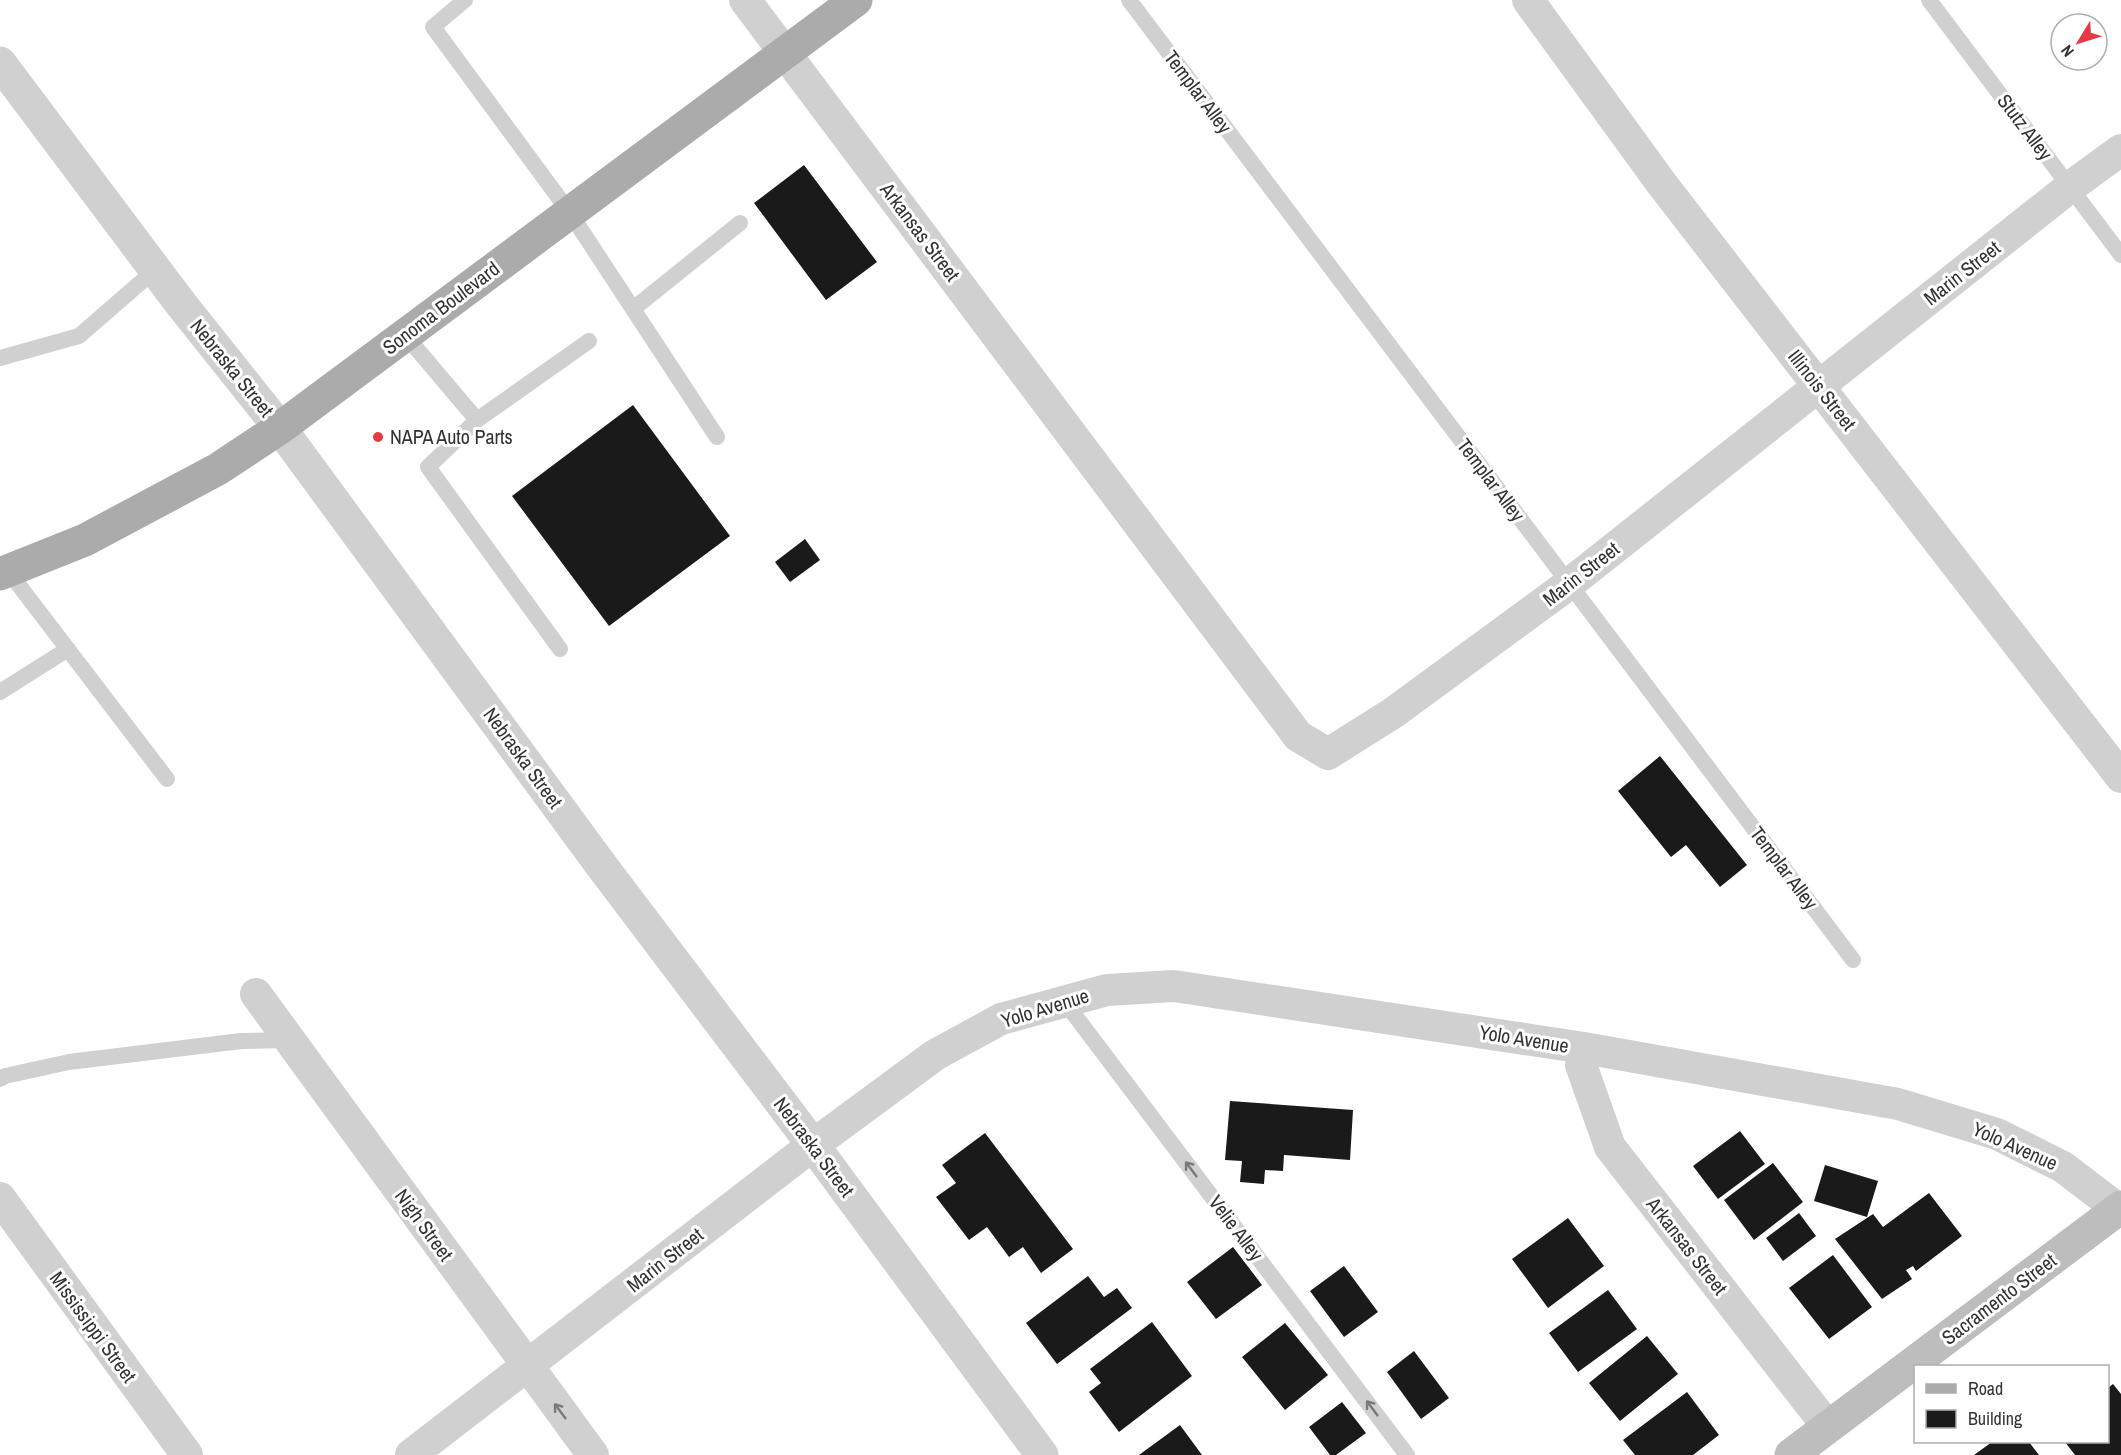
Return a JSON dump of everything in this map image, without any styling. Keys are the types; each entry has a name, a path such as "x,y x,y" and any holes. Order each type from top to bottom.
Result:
{"main road":[{"name":"Sonoma Boulevard","path":"4,573 85,540 218,469 280,428 856,0"},
{"name":"Sacramento Street","path":"1791,1455 2120,1208"}],"street":[{"name":"Arkansas Street","path":"745,0 1094,463"},
{"name":"Illinois Street","path":"1528,0 1662,184 2121,777"},
{"name":"Nebraska Street","path":"0,63 155,270 280,428 601,865 813,1145 1042,1455"},
{"name":"Marin Street","path":"1094,463 1298,736 1328,754 1392,713 1569,584 2121,150"},
{"name":"Yolo Avenue","path":"919,1066 1000,1019 1107,990 1174,986 1584,1048 1898,1104 1997,1134 2064,1167 2120,1208"},
{"name":"Nigh Street","path":"256,994 593,1455"},
{"name":"Arkansas Street","path":"1584,1048 1581,1065 1610,1147 1828,1427"},
{"name":"Marin Street","path":"411,1455 919,1066"},
{"name":"Mississippi Street","path":"0,1198 187,1455"}],"lane":[{"path":"465,0 433,27 570,213 717,437"},
{"name":"Templar Alley","path":"1129,0 1853,960"},
{"name":"Stutz Alley","path":"1929,0 2121,255"},
{"path":"633,309 740,223"},
{"path":"0,358 79,336 155,270"},
{"path":"405,335 477,420"},
{"path":"560,649 428,467 477,420 589,340"},
{"path":"4,573 68,648 167,779"},
{"path":"0,692 68,648"},
{"name":"Velie Alley","path":"1064,1001 1407,1455"},
{"path":"0,1079 69,1062 241,1041 290,1040"}],"building":[{"path":"804,165 877,262 826,300 754,203"},
{"path":"633,405 730,536 609,626 512,496"},
{"path":"805,539 820,560 790,582 775,562"},
{"path":"1660,756 1747,865 1720,887 1686,845 1671,857 1618,791"},
{"path":"1230,1101 1353,1110 1350,1160 1284,1155 1283,1171 1265,1170 1264,1184 1240,1182 1242,1161 1225,1160"},
{"path":"1740,1131 1765,1164 1718,1199 1693,1166"},
{"path":"985,1133 1073,1249 1041,1273 1023,1247 1009,1257 987,1227 969,1240 936,1197 956,1183 942,1165"},
{"path":"1773,1163 1803,1202 1754,1240 1724,1200"},
{"path":"1825,1165 1878,1181 1867,1217 1814,1201"},
{"path":"1929,1193 1962,1236 1916,1271 1913,1266 1906,1270 1912,1279 1882,1299 1835,1239 1873,1214 1883,1227"},
{"path":"1799,1213 1816,1236 1783,1261 1766,1238"},
{"path":"1568,1218 1604,1266 1548,1308 1512,1259"},
{"path":"1233,1247 1262,1285 1216,1319 1187,1282"},
{"path":"1833,1255 1872,1307 1829,1339 1789,1288"},
{"path":"1344,1266 1378,1312 1344,1337 1310,1291"},
{"path":"1088,1276 1104,1297 1117,1288 1132,1308 1057,1364 1026,1323"},
{"path":"1608,1290 1637,1329 1578,1372 1549,1333"},
{"path":"1152,1322 1192,1376 1119,1432 1089,1392 1101,1383 1090,1369"},
{"path":"1285,1323 1328,1375 1285,1410 1242,1357"},
{"path":"1647,1336 1678,1374 1620,1421 1589,1383"},
{"path":"1414,1351 1449,1398 1421,1419 1387,1372"},
{"path":"2113,1384 2121,1394 2121,1455 2075,1455 2066,1443 2109,1443 2109,1387"},
{"path":"1687,1392 1719,1435 1693,1455 1635,1455 1623,1440"},
{"path":"1342,1402 1366,1433 1336,1455 1330,1455 1309,1427"},
{"path":"1180,1425 1202,1455 1139,1455"},
{"path":"1991,1443 2030,1443 2039,1455 1974,1455"}],"place":[{"name":"NAPA Auto Parts","path":"378,437"}]}
